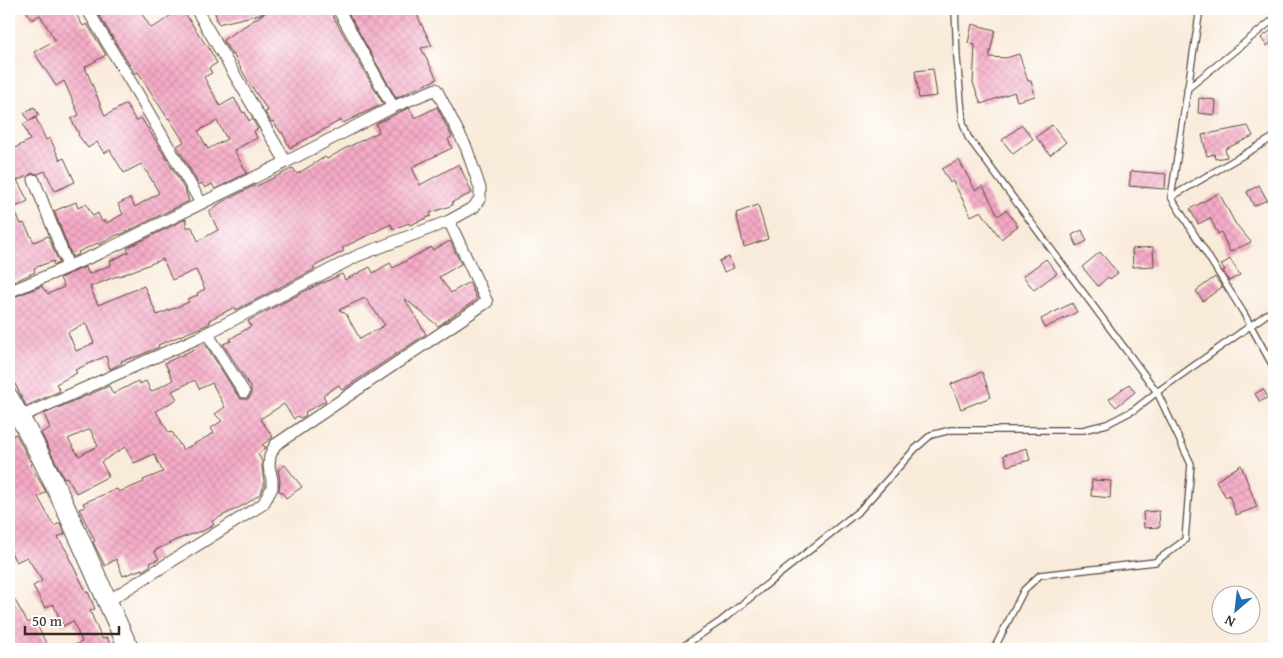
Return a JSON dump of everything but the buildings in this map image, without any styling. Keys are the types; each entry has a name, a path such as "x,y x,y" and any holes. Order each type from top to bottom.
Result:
{"main road":[{"path":"9,398 67,509 129,649"}],"street":[{"path":"87,9 201,203"},
{"path":"196,9 286,162"},
{"path":"338,9 393,107"},
{"path":"9,292 100,253 286,162 393,107 436,89 466,147 480,188 480,198 474,207 449,221 357,256 206,333 20,416"},
{"path":"34,180 68,266"},
{"path":"108,601 264,504 272,488 269,466 270,456 275,445 487,302 449,221"},
{"path":"206,333 244,392"}],"lane":[{"path":"954,9 956,58 963,123 968,137 1156,392 1191,464 1185,540 1155,562 1040,576 1024,590 994,649"},
{"path":"1200,9 1171,197 1274,368"},
{"path":"1187,89 1274,20"},
{"path":"1171,197 1274,137"},
{"path":"679,649 721,621 860,510 931,435 951,430 1083,430 1107,424 1134,410 1156,392 1274,309"}]}
